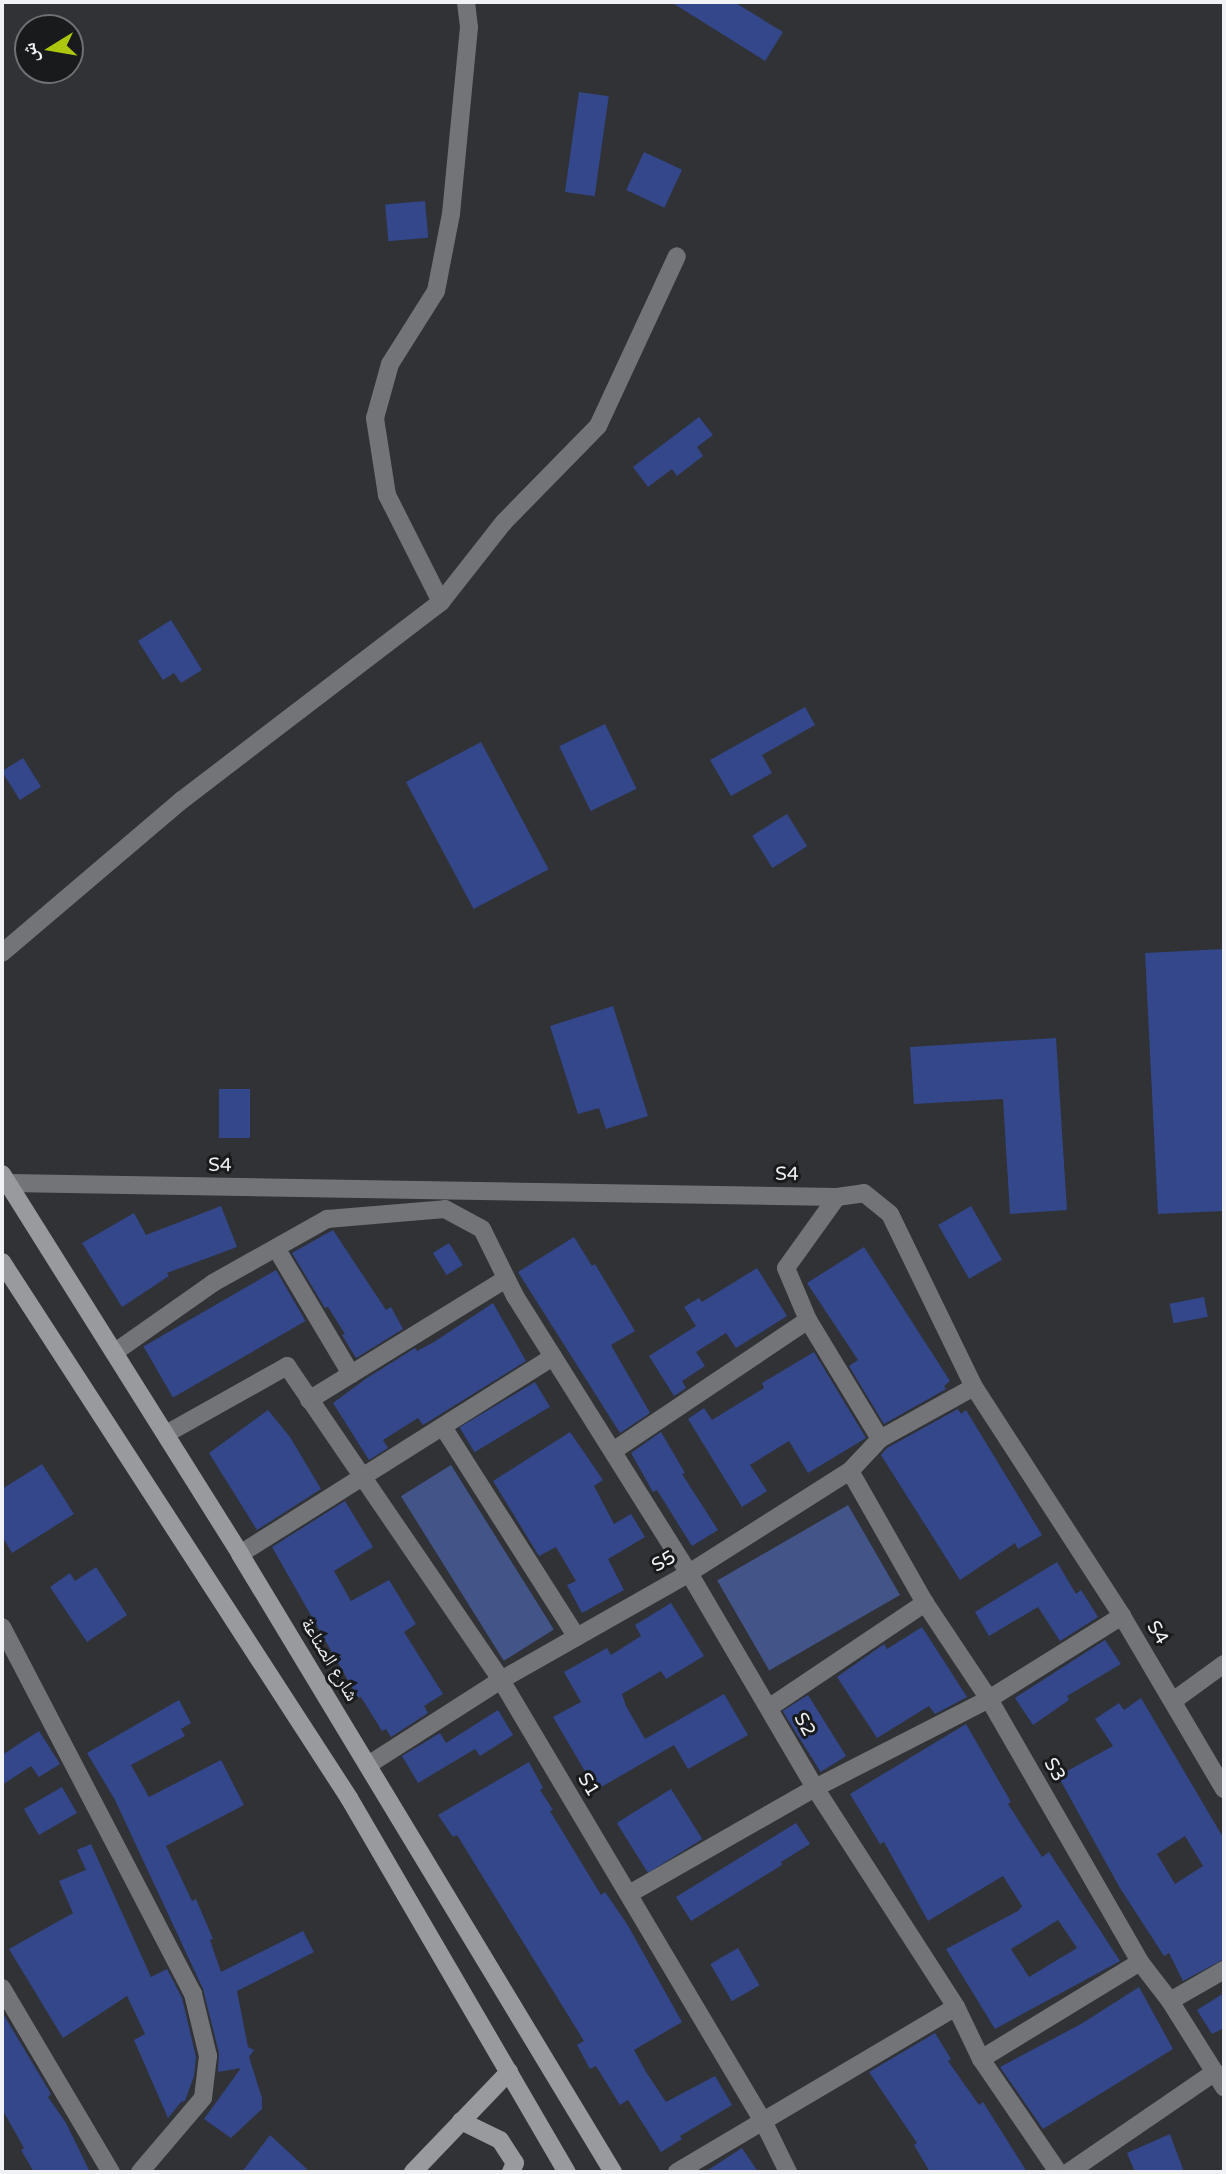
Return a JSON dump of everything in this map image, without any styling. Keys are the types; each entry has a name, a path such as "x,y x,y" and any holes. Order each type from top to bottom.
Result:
{"main road":[{"name":"شارع الصناعة","path":"5,1179 166,1434 613,2172"},
{"path":"2,1262 349,1798 567,2172"},
{"path":"414,2172 509,2072"},
{"path":"461,2121 500,2140 515,2163 511,2172"}],"street":[{"path":"441,603 387,495 375,418 390,364 436,291 451,214 469,27 466,2"},
{"path":"2,954 182,800 441,603 504,522 598,426 677,256"},
{"name":"S4","path":"5,1179 837,1197 864,1193 890,1214 974,1387 1122,1616 1224,1789"},
{"path":"837,1197 786,1268 808,1320 880,1439"},
{"name":"S2","path":"115,1352 213,1283 327,1219 445,1209 482,1229 515,1297 689,1573 770,1707 815,1788 956,2007 981,2059 1058,2172"},
{"path":"276,1248 351,1374"},
{"path":"309,1400 506,1279"},
{"path":"613,1451 808,1320"},
{"path":"240,1555 553,1357"},
{"name":"S1","path":"166,1434 287,1366 330,1433 501,1680 764,2123 788,2172"},
{"name":"S5","path":"368,1765 501,1680 689,1573 850,1471 880,1439 974,1387"},
{"path":"443,1427 577,1637"},
{"name":"S3","path":"850,1471 925,1604 989,1699 1140,1962 1170,2001 1220,2079"},
{"path":"770,1707 925,1604"},
{"path":"629,1894 815,1788 989,1699 1122,1616"},
{"path":"2,1627 192,1994 208,2056 204,2098 140,2172"},
{"path":"1172,1701 1224,1664"},
{"path":"981,2059 1140,1962"},
{"path":"1170,2001 1224,1970"},
{"path":"2,1988 111,2172"},
{"path":"677,2172 764,2123 956,2007"},
{"path":"1069,2172 1220,2079"}],"shaded area":[{"path":"451,1465 554,1630 504,1661 401,1496"},
{"path":"848,1505 900,1595 769,1671 717,1581"}],"building":[{"path":"671,2 734,2 783,32 765,61"},
{"path":"579,92 609,96 595,196 565,192"},
{"path":"644,152 682,170 664,208 626,190"},
{"path":"425,201 428,238 388,241 385,204"},
{"path":"699,417 713,435 697,447 703,456 677,476 672,469 648,487 633,467"},
{"path":"171,620 202,670 181,683 174,673 163,680 138,641"},
{"path":"805,707 815,725 762,755 772,773 731,796 710,760"},
{"path":"605,724 637,789 591,811 559,746"},
{"path":"481,742 549,869 474,909 406,782"},
{"path":"23,758 41,787 20,800 2,771"},
{"path":"787,814 807,846 772,868 752,836"},
{"path":"1224,949 1224,1211 1158,1214 1145,953"},
{"path":"613,1006 648,1116 606,1129 599,1108 578,1114 550,1026"},
{"path":"1056,1038 1067,1210 1010,1214 1003,1099 914,1104 910,1047"},
{"path":"219,1089 250,1089 250,1138 219,1138"},
{"path":"221,1206 237,1247 167,1273 169,1276 122,1307 82,1243 134,1213 146,1235"},
{"path":"971,1206 1002,1260 969,1279 938,1225"},
{"path":"333,1230 386,1310 391,1307 403,1329 356,1358 342,1335 345,1334 328,1307 325,1308 292,1253"},
{"path":"574,1237 592,1266 595,1264 635,1331 611,1345 650,1413 620,1433 518,1272"},
{"path":"449,1243 463,1265 447,1275 433,1253"},
{"path":"864,1247 950,1381 944,1386 946,1389 884,1424 849,1366 858,1360 807,1283"},
{"path":"757,1268 787,1316 736,1348 726,1333 696,1352 705,1366 682,1381 686,1388 674,1396 649,1356 696,1326 684,1307 699,1298 702,1302"},
{"path":"276,1270 306,1321 173,1398 143,1346"},
{"path":"1204,1297 1208,1317 1173,1323 1170,1304"},
{"path":"493,1303 526,1361 423,1425 418,1418 383,1440 388,1448 369,1460 333,1403 415,1348 417,1351 434,1342"},
{"path":"814,1352 866,1438 808,1473 789,1441 750,1465 767,1491 742,1507 688,1419 704,1408 712,1420 764,1388 762,1383"},
{"path":"535,1382 550,1407 475,1452 460,1427"},
{"path":"958,1409 961,1414 966,1410 1042,1535 1018,1549 1015,1543 960,1580 881,1455 887,1448"},
{"path":"268,1410 290,1437 321,1489 257,1530 209,1453"},
{"path":"570,1432 603,1480 594,1486 614,1524 631,1514 645,1537 608,1559 624,1590 582,1613 567,1585 576,1581 556,1547 539,1556 493,1481"},
{"path":"661,1432 685,1473 682,1474 718,1530 692,1546 657,1490 653,1492 631,1453"},
{"path":"42,1464 74,1514 12,1553 2,1536 2,1489"},
{"path":"345,1501 373,1547 334,1571 351,1601 389,1580 416,1624 404,1632 443,1694 424,1706 428,1713 391,1737 386,1729 382,1731 361,1697 358,1698 272,1547"},
{"path":"1057,1562 1076,1594 1081,1590 1098,1617 1060,1641 1038,1607 989,1636 975,1612"},
{"path":"96,1567 127,1615 87,1642 50,1587 70,1573 75,1581"},
{"path":"671,1603 704,1656 666,1679 661,1671 622,1694 645,1739 724,1694 748,1735 688,1769 674,1745 596,1790 553,1717 581,1702 564,1672 607,1648 611,1655 641,1636 635,1625"},
{"path":"922,1627 967,1697 935,1714 929,1706 877,1738 837,1677 884,1644 887,1649"},
{"path":"1105,1640 1121,1664 1067,1696 1069,1700 1033,1725 1015,1698"},
{"path":"808,1695 846,1756 821,1772 783,1711"},
{"path":"1141,1698 1224,1839 1224,1959 1183,1981 1169,1953 1164,1956 1120,1888 1058,1776 1113,1746 1095,1719 1119,1703 1124,1710","holes":["1185,1836 1203,1866 1175,1884 1157,1854"]},
{"path":"179,1700 191,1723 181,1729 185,1736 131,1765 149,1797 221,1760 244,1805 166,1846 192,1901 196,1899 213,1939 210,1940 221,1972 303,1931 314,1952 237,1991 248,2047 254,2050 249,2057 262,2098 262,2109 231,2138 204,2119 241,2068 218,2072 219,2053 203,1989 115,1800 87,1753"},
{"path":"498,1710 513,1735 480,1756 475,1749 418,1783 402,1756 440,1733 446,1743"},
{"path":"966,1724 1011,1802 1008,1804 1042,1857 1049,1852 1120,1961 995,2029 946,1949 1018,1911 1022,1906 1003,1876 928,1921 884,1842 880,1844 850,1794","holes":["1058,1920 1077,1948 1029,1977 1011,1949"]},
{"path":"39,1731 60,1764 39,1777 31,1766 2,1785 2,1755"},
{"path":"529,1762 543,1788 540,1790 553,1810 550,1811 601,1895 605,1892 627,1924 682,2022 634,2050 646,2072 666,2102 715,2076 732,2105 680,2136 682,2139 661,2152 628,2100 620,2105 596,2066 590,2069 577,2045 584,2041 457,1835 453,1837 438,1815"},
{"path":"62,1787 77,1813 39,1835 24,1809"},
{"path":"671,1789 702,1839 648,1873 617,1823"},
{"path":"796,1823 810,1844 781,1862 782,1865 691,1921 676,1897"},
{"path":"91,1844 151,1977 167,1969 182,1998 196,2057 194,2076 185,2101 181,2102 168,2118 134,2040 145,2034 127,1996 63,2038 9,1949 73,1913 59,1881 86,1870 77,1850"},
{"path":"738,1948 760,1985 732,2001 710,1964"},
{"path":"1139,1987 1173,2049 1043,2129 1000,2067 1081,2024"},
{"path":"1224,1993 1224,2028 1212,2034 1197,2010"},
{"path":"2,2012 51,2094 48,2097 66,2123 90,2172 34,2172 21,2150 24,2148 2,2109"},
{"path":"935,2033 951,2059 948,2061 979,2105 983,2102 1027,2172 930,2172 914,2145 917,2143 869,2072"},
{"path":"1170,2134 1184,2172 1135,2172 1127,2153"},
{"path":"270,2135 310,2172 242,2172"},
{"path":"742,2148 758,2172 705,2172"}]}
